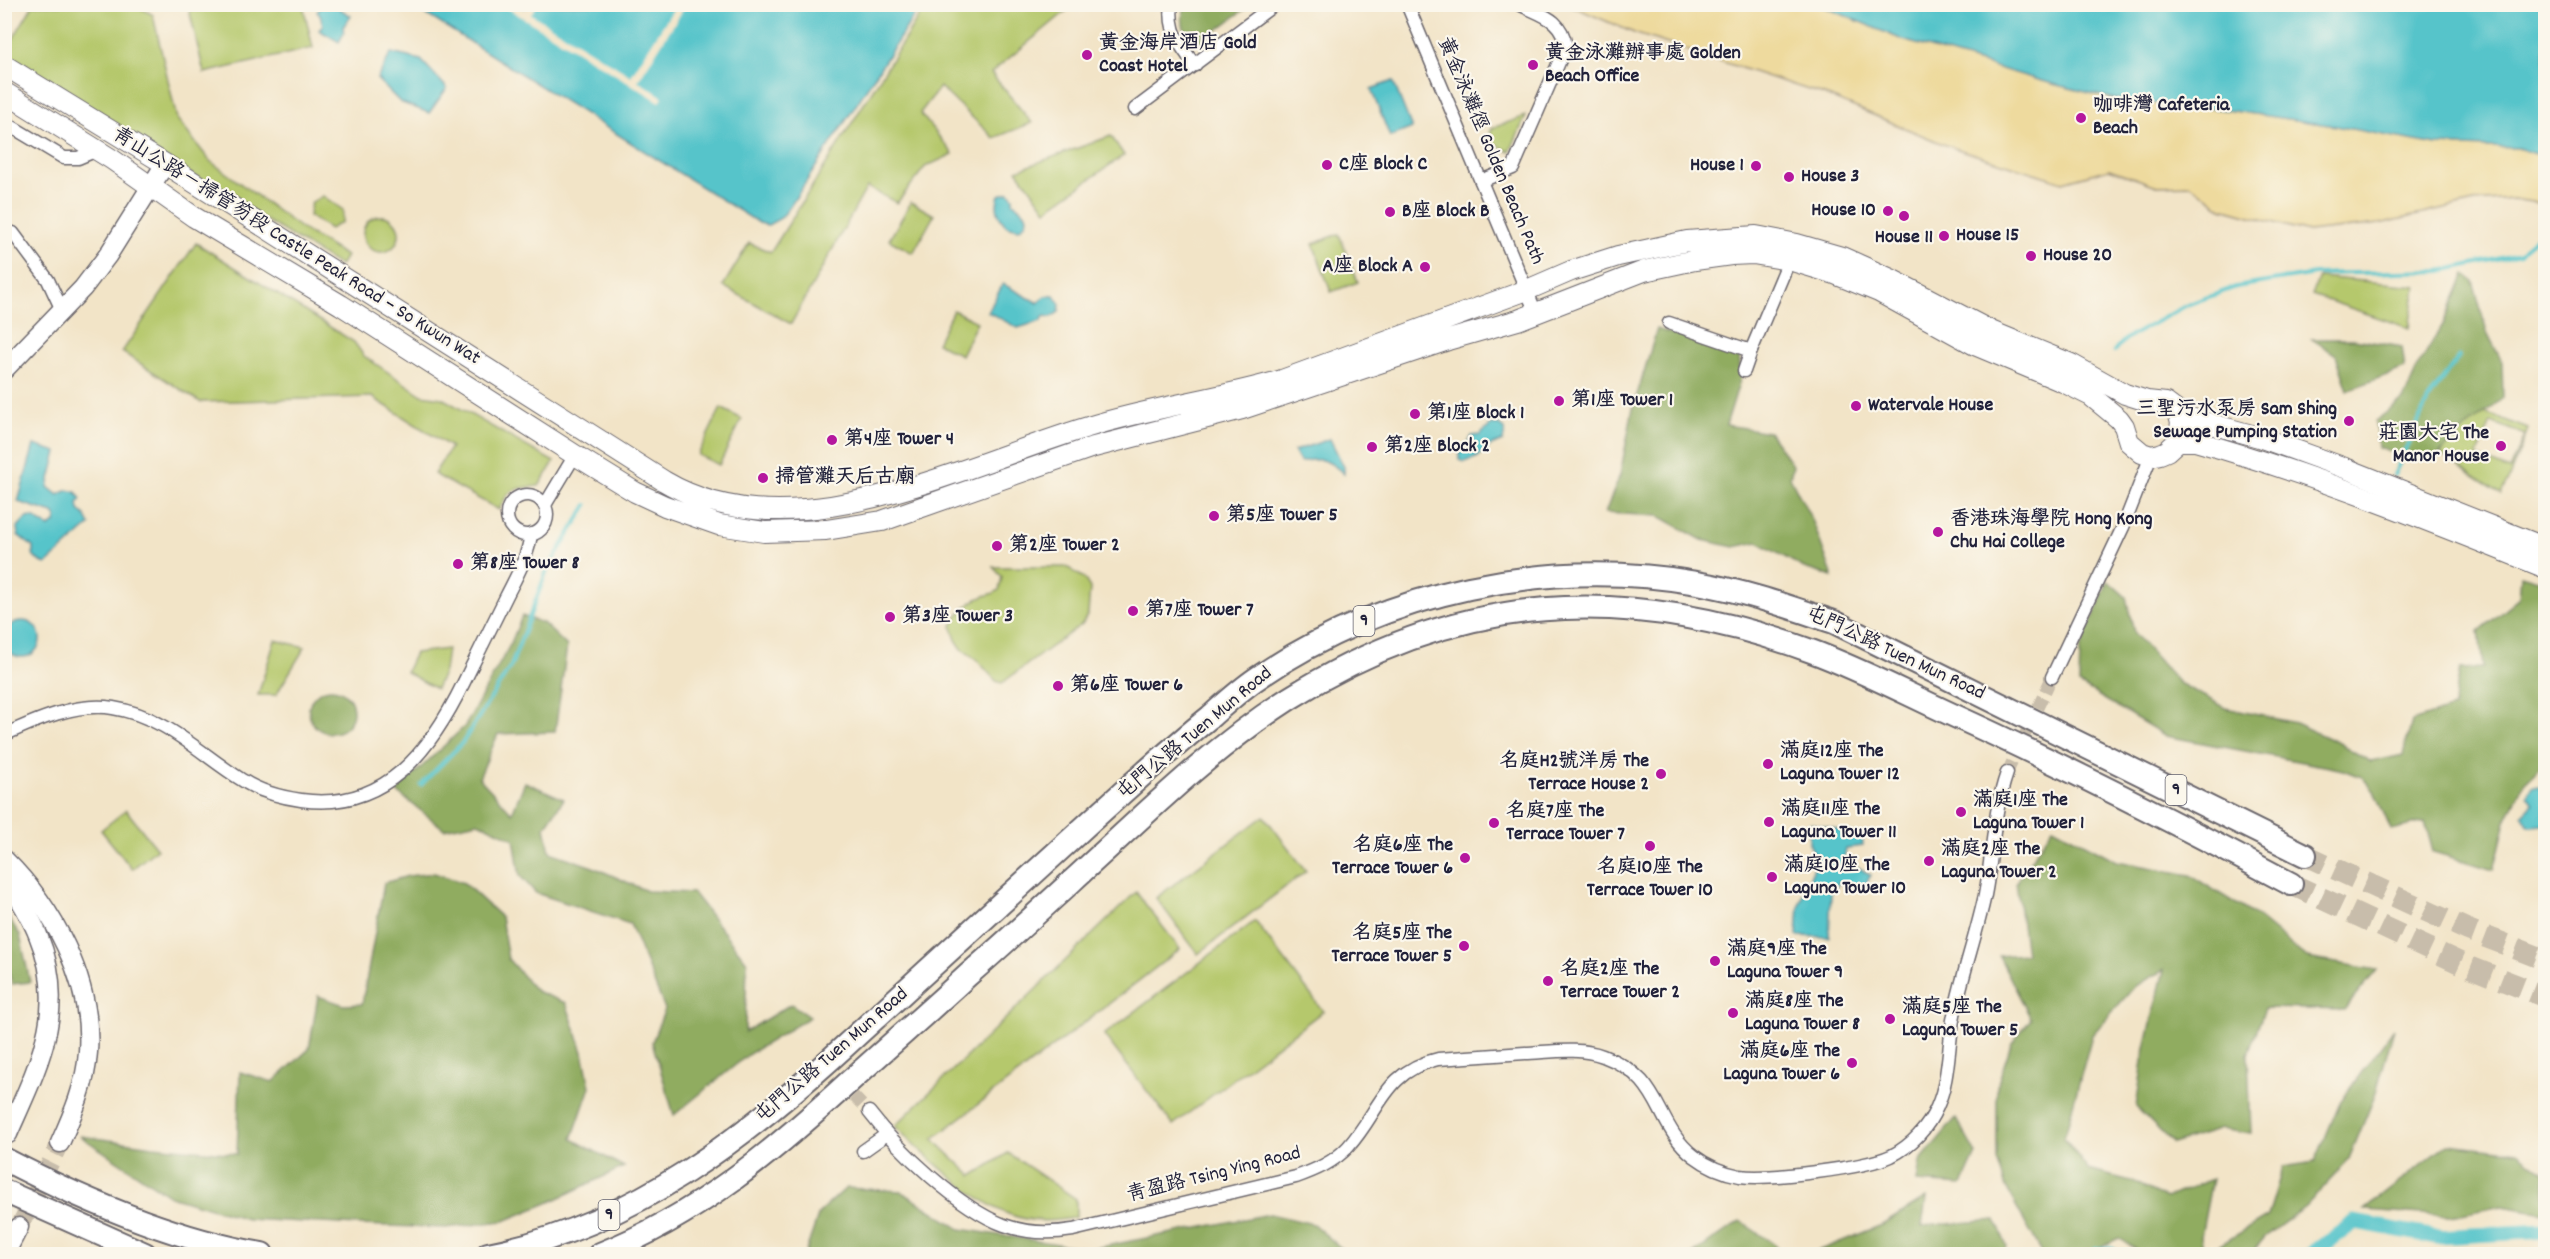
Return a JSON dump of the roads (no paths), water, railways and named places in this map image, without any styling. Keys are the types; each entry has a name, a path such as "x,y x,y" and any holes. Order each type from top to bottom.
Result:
{"highway":[{"name":"屯門公路 Tuen Mun Road","path":"488,1254 529,1244 596,1221 659,1190 720,1151 812,1076 1165,753 1256,678 1302,650 1349,627 1396,608 1471,588 1542,576 1604,573 1662,577 1702,583 1771,600 1834,622 2305,855"},
{"name":"屯門公路 Tuen Mun Road","path":"600,1254 681,1216 725,1188 770,1152 1023,926 1180,781 1235,737 1292,698 1359,661 1420,634 1460,622 1526,611 1575,607 1607,608 1680,614 1758,633 1816,653 2014,743 2191,830 2291,884"},
{"path":"4,1159 61,1186 179,1233 212,1244 262,1254"},
{"path":"4,1191 145,1254"}],"main road":[{"name":"青山公路－掃管笏段 Castle Peak Road – So Kwun Wat","path":"4,65 165,164 678,489 731,508 770,510 862,500 903,490 1089,426 1282,380 1532,302"},
{"name":"青山公路－掃管笏段 Castle Peak Road – So Kwun Wat","path":"4,92 97,150 150,187 575,455 665,506 718,525 764,532 851,527 911,513 1035,465 1090,448 1242,409 1448,340 1532,302"},
{"path":"1532,302 1588,265 1654,247 1756,236 1835,274 1879,292 1975,345 2071,385 2104,405 2124,426 2134,449 2151,456 2167,451 2178,441 2181,432 2179,415"},
{"path":"1532,302 1670,265 1721,256 1793,252 1842,257 1891,279 1993,332 2057,357 2125,394 2147,401 2166,403 2179,415 2259,436 2546,548"},
{"path":"2124,426 2131,411 2147,401"},
{"path":"2178,441 2195,441 2317,478 2546,568"}],"street":[{"path":"1172,4 1172,29 1195,65"},
{"path":"1135,109 1275,4"},
{"name":"黃金泳灘徑 Golden Beach Path","path":"1407,4 1532,302"},
{"path":"1481,181 1513,168 1566,46 1564,35 1556,22 1519,4"},
{"path":"4,122 64,158 78,158 97,150"},
{"path":"4,370 83,288 108,255 165,164"},
{"path":"13,233 48,280 62,310"},
{"path":"1744,371 1793,252"},
{"path":"1669,323 1751,351"},
{"path":"545,505 575,455"},
{"path":"2052,677 2123,527 2151,456"},
{"path":"529,495 541,500 545,505 547,517 545,523 542,528 531,534 518,532 508,522 508,509 516,498 529,495"},
{"path":"4,735 75,709 111,707 141,714 174,731 241,780 261,791 310,801 345,800 366,794 387,783 403,770 417,756 445,719 522,564 531,534"},
{"name":"青盈路 Tsing Ying Road","path":"869,1112 887,1134 931,1176 993,1220 1032,1232 1061,1232 1296,1177 1317,1169 1335,1159 1349,1146 1393,1082 1409,1070 1427,1061 1578,1051 1611,1059 1635,1074 1655,1097 1672,1132 1685,1147 1705,1163 1728,1173 1749,1177 1768,1176 1859,1165 1881,1160 1902,1149 1921,1133 1940,1100 1959,990 1982,908 1996,809 2007,773"},
{"path":"4,859 22,877 48,913 70,958 84,999 88,1031 85,1076 76,1107 60,1143"},
{"path":"4,874 27,913 43,947 50,972 52,1001 51,1021 42,1052 8,1134"},
{"path":"862,1151 887,1134"},
{"path":"5,1254 19,1227"}],"water":[{"path":"322,5 334,5 351,16 343,27 344,33 339,42 319,30 323,25 317,12"},
{"path":"411,5 921,5 789,208 781,218 768,225 759,223"},
{"path":"1820,5 2545,5 2545,157 2518,148 2437,145 2336,126 2227,110 2115,99 2053,84 1903,40"},
{"path":"391,53 421,60 447,88 429,113 400,102 377,79"},
{"path":"1393,81 1412,128 1390,137 1371,89"},
{"path":"1009,192 1013,197 1013,203 1027,218 1019,229 1007,226 998,212 999,195"},
{"path":"1003,284 1038,303 1045,296 1054,296 1060,304 1059,312 1051,317 1044,316 1041,321 1018,328 988,312"},
{"path":"1491,425 1499,425 1505,430 1503,441 1488,447 1478,457 1465,462 1459,460 1459,454 1472,436 1480,435"},
{"path":"1330,439 1344,467 1344,474 1324,460 1300,462 1294,451"},
{"path":"34,445 57,452 48,487 58,495 68,490 76,492 81,499 78,503 79,510 85,515 90,525 46,564 35,558 33,547 18,535 17,528 26,518 33,517 49,527 55,523 56,517 53,513 18,502"},
{"path":"22,621 35,626 40,639 35,652 22,657 9,652 4,639 9,626"},
{"path":"2532,786 2545,787 2543,825 2529,826 2522,815 2533,804 2527,795"},
{"path":"1810,823 1862,835 1863,846 1846,848 1844,859 1871,875 1865,885 1850,890 1840,881 1831,892 1829,937 1797,936 1799,905 1817,860 1809,843"}],"waterway":[{"path":"2114,351 2127,338 2189,304 2236,287 2315,274 2440,271 2520,254 2544,227 2546,218"},
{"path":"2394,475 2428,400 2459,356"},
{"path":"421,785 463,742 511,666 547,570 587,505"},
{"path":"2311,1254 2355,1222 2436,1237 2546,1231"},
{"path":"2098,1254 2111,1254"}],"tunnel":[{"path":"2007,773 2052,677"},
{"path":"2305,855 2468,930 2546,960"},
{"path":"2291,884 2462,964 2546,997"},
{"path":"841,1083 869,1112"},
{"path":"19,1227 60,1143"}],"place":[{"name":"黃金海岸酒店 Gold Coast Hotel","path":"1087,55"},
{"name":"黃金泳灘辦事處 Golden Beach Office","path":"1533,65"},
{"name":"咖啡灣 Cafeteria Beach","path":"2081,118"},
{"name":"C座 Block C","path":"1327,165"},
{"name":"House 1","path":"1756,166"},
{"name":"House 3","path":"1789,177"},
{"name":"House 10","path":"1888,211"},
{"name":"B座 Block B","path":"1390,212"},
{"name":"House 11","path":"1904,216"},
{"name":"House 15","path":"1944,236"},
{"name":"House 20","path":"2031,256"},
{"name":"A座 Block A","path":"1425,267"},
{"name":"第1座 Tower 1","path":"1559,401"},
{"name":"Watervale House","path":"1856,406"},
{"name":"第1座 Block 1","path":"1415,414"},
{"name":"三聖污水泵房 Sam Shing Sewage Pumping Station","path":"2349,421"},
{"name":"第4座 Tower 4","path":"832,440"},
{"name":"莊園大宅 The Manor House","path":"2501,446"},
{"name":"第2座 Block 2","path":"1372,447"},
{"name":"掃管灘天后古廟","path":"763,478"},
{"name":"第5座 Tower 5","path":"1214,516"},
{"name":"香港珠海學院 Hong Kong Chu Hai College","path":"1938,532"},
{"name":"第2座 Tower 2","path":"997,546"},
{"name":"第8座 Tower 8","path":"458,564"},
{"name":"第7座 Tower 7","path":"1133,611"},
{"name":"第3座 Tower 3","path":"890,617"},
{"name":"第6座 Tower 6","path":"1058,686"},
{"name":"滿庭12座 The Laguna Tower 12","path":"1768,764"},
{"name":"名庭H2號洋房 The Terrace House 2","path":"1661,774"},
{"name":"滿庭1座 The Laguna Tower 1","path":"1961,812"},
{"name":"滿庭11座 The Laguna Tower 11","path":"1769,822"},
{"name":"名庭7座 The Terrace Tower 7","path":"1494,823"},
{"name":"名庭10座 The Terrace Tower 10","path":"1650,846"},
{"name":"名庭6座 The Terrace Tower 6","path":"1465,858"},
{"name":"滿庭2座 The Laguna Tower 2","path":"1929,861"},
{"name":"滿庭10座 The Laguna Tower 10","path":"1772,877"},
{"name":"名庭5座 The Terrace Tower 5","path":"1464,946"},
{"name":"滿庭9座 The Laguna Tower 9","path":"1715,961"},
{"name":"名庭2座 The Terrace Tower 2","path":"1548,981"},
{"name":"滿庭8座 The Laguna Tower 8","path":"1733,1013"},
{"name":"滿庭5座 The Laguna Tower 5","path":"1890,1019"},
{"name":"滿庭6座 The Laguna Tower 6","path":"1852,1063"}]}
